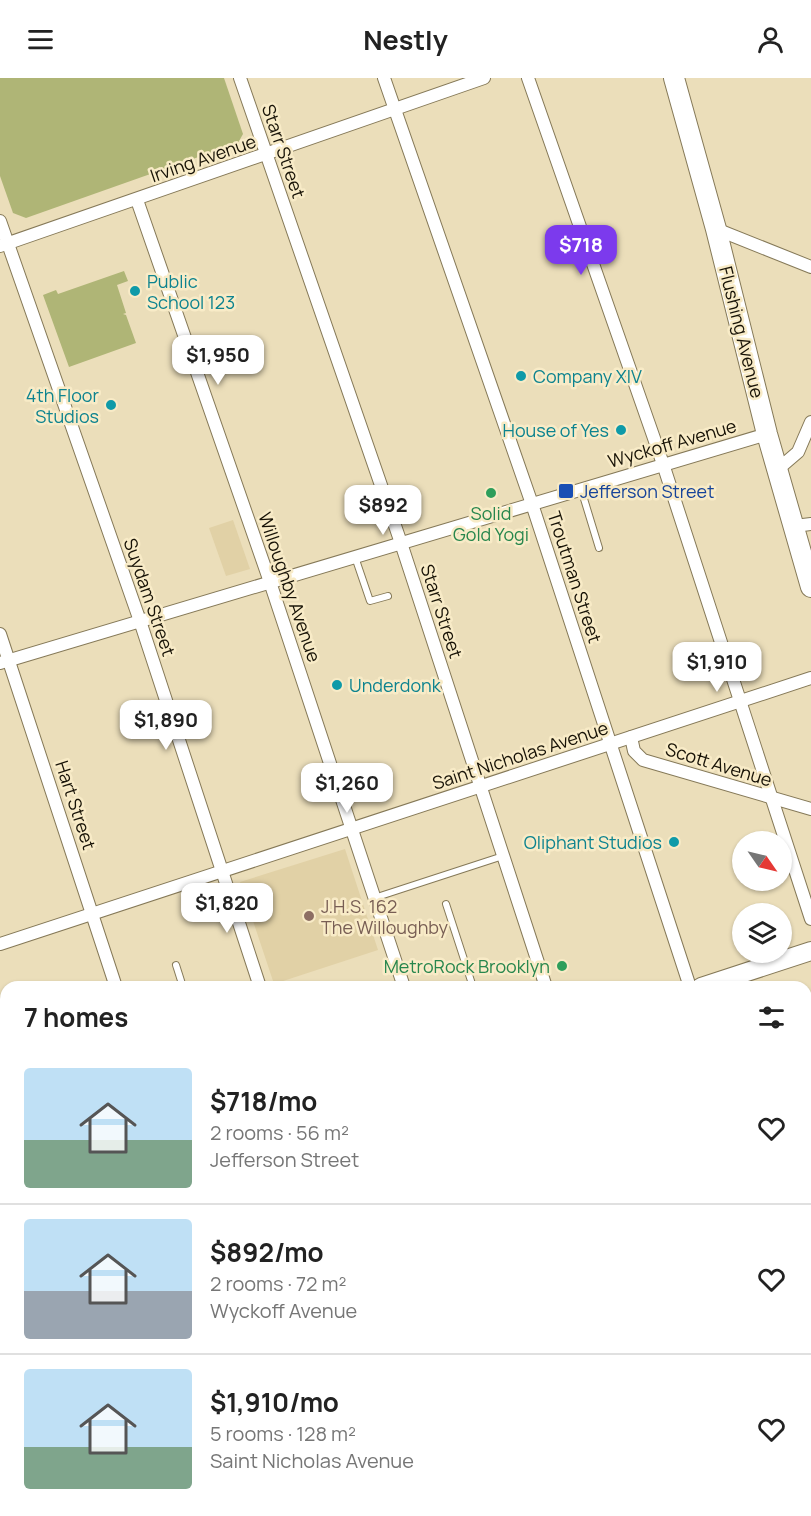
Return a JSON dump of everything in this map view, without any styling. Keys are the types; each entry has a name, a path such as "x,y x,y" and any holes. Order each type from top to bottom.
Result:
{"main road":[{"name":"Flushing Avenue","path":"674,78 716,229 777,470 803,525 811,587"},
{"path":"725,981 811,951"}],"street":[{"name":"Starr Street","path":"240,78 401,543 544,981"},
{"name":"Troutman Street","path":"384,78 532,504 688,981"},
{"name":"Irving Avenue","path":"4,245 484,78"},
{"path":"528,78 663,465 811,919"},
{"name":"Willoughby Avenue","path":"137,200 270,582 402,981"},
{"name":"Suydam Street","path":"0,221 4,245 140,621 258,981"},
{"path":"716,229 811,267"},
{"path":"777,470 798,452 811,422"},
{"name":"Wyckoff Avenue","path":"5,662 767,434"},
{"name":"Hart Street","path":"0,634 5,662 115,981"},
{"name":"Saint Nicholas Avenue","path":"0,944 811,678"},
{"name":"Scott Avenue","path":"631,737 634,751 644,760 811,809"}],"lane":[{"path":"581,489 599,548"},
{"path":"355,557 370,601 388,596"},
{"path":"375,897 503,856"},
{"path":"446,904 471,981"},
{"path":"176,965 181,981"}],"shaded area":[{"path":"233,520 250,569 226,576 209,528"},
{"name":"J.H.S. 162 The Willoughby","path":"345,849 378,950 283,981 273,981 240,882"}],"green space":[{"path":"0,78 224,78 243,134 238,143 26,218 13,213 0,176"},
{"path":"124,271 128,281 117,285 126,313 123,314 126,315 136,343 69,367 43,295 56,290 58,294"}],"place":[{"name":"Public School 123","path":"135,291"},
{"name":"Company XIV","path":"521,376"},
{"name":"4th Floor Studios","path":"111,405"},
{"name":"House of Yes","path":"621,430"},
{"name":"Jefferson Street","path":"566,491"},
{"name":"Solid Gold Yogi","path":"491,493"},
{"name":"Underdonk","path":"337,685"},
{"name":"Oliphant Studios","path":"674,842"},
{"name":"J.H.S. 162 The Willoughby","path":"309,916"},
{"name":"MetroRock Brooklyn","path":"562,966"}]}
